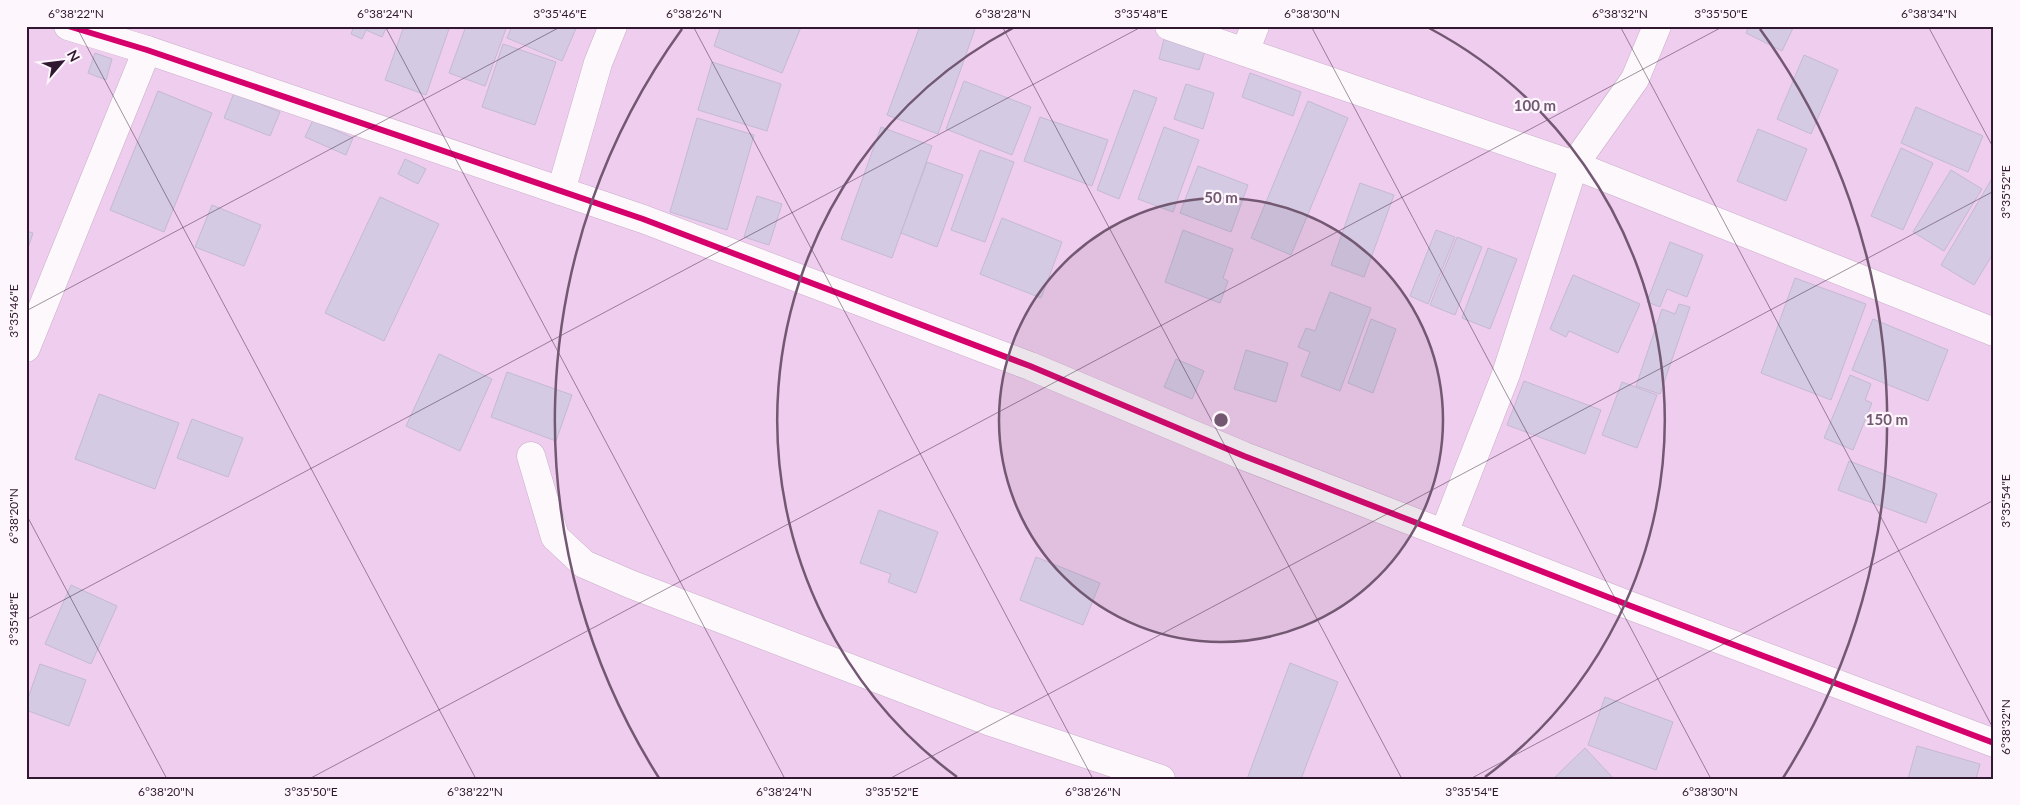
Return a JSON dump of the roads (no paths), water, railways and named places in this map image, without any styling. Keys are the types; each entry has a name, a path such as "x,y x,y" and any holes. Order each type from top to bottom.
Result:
{"street":[{"path":"68,26 147,50 643,219 1030,366 1244,456 1994,743"},
{"path":"561,191 598,63 613,26"},
{"path":"1169,26 1574,165 1994,332"},
{"path":"1245,52 1255,26"},
{"path":"1444,533 1506,374 1574,165 1635,78 1657,26"},
{"path":"26,348 147,50"},
{"path":"530,456 555,537 584,564 630,584 988,721 1161,779"}]}
